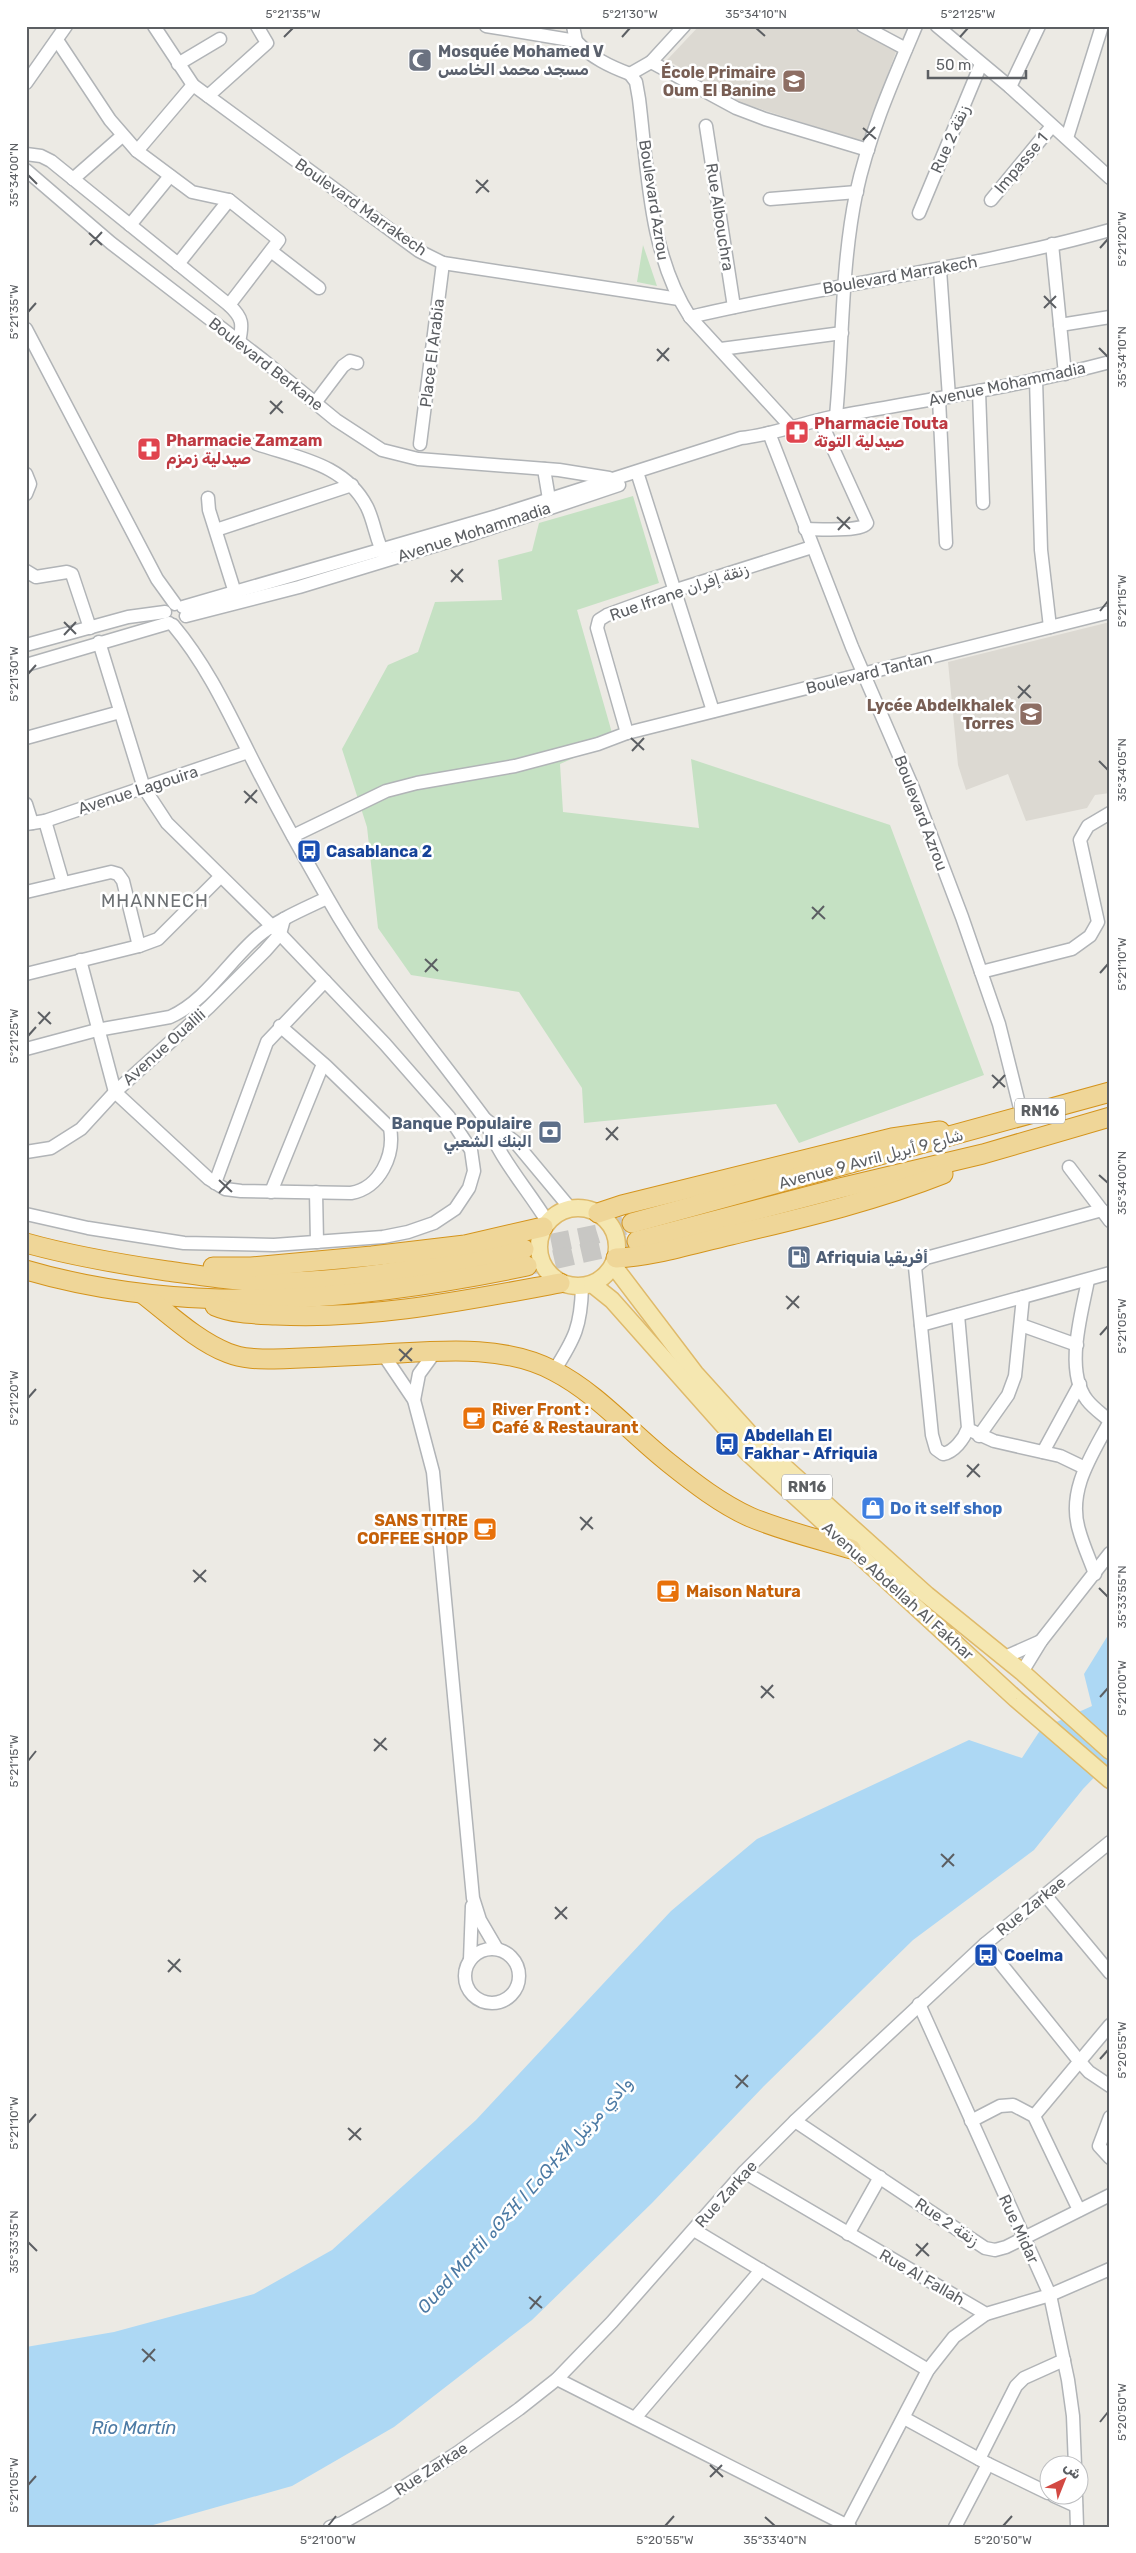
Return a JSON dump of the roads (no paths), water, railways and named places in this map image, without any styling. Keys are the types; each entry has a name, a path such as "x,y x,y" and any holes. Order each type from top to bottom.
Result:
{"highway":[{"name":"Avenue 9 Avril شارع 9 أبريل","path":"632,1223 972,1132 1110,1092"},
{"name":"Avenue 9 Avril شارع 9 أبريل","path":"637,1242 840,1188 983,1154 1110,1117"},
{"name":"RN16","path":"598,1213 622,1205 892,1138 923,1132 972,1132"},
{"name":"RN16","path":"614,1262 656,1254 850,1204 920,1182 983,1154"},
{"path":"165,1271 177,1267 251,1267 465,1245 545,1224"},
{"path":"26,1243 95,1259 165,1271 255,1281 317,1280 526,1258 453,1281 375,1293 312,1298 195,1299 143,1294 26,1270"},
{"path":"195,1299 220,1308 243,1313 319,1316 394,1310 560,1283"},
{"path":"143,1294 206,1341 235,1355 274,1360 435,1352 506,1354 554,1371 600,1404 667,1462 712,1496 750,1517 786,1530 851,1549"}],"main road":[{"path":"560,1283 547,1272 539,1254 538,1244 545,1224 554,1215 570,1208 584,1208 598,1213 612,1226 616,1235 614,1262 608,1273 587,1285"},
{"name":"Avenue Abdellah Al Fakhar","path":"614,1262 695,1373 759,1444 927,1595 1027,1676 1110,1751"},
{"name":"RN16","path":"560,1283 587,1285"},
{"name":"Avenue Abdellah Al Fakhar","path":"587,1285 612,1300 746,1451 1016,1699 1110,1780"}],"street":[{"path":"26,83 66,26"},
{"name":"Boulevard Marrakech","path":"154,26 193,85 399,238 443,263 679,299"},
{"path":"208,96 267,43 257,26"},
{"path":"486,26 576,41"},
{"path":"573,26 576,41 585,51 605,64 630,74 651,62 684,26"},
{"path":"863,26 906,49"},
{"path":"836,416 849,235 857,192 868,150 916,26"},
{"path":"937,26 1010,87 1110,178"},
{"path":"1010,87 1039,26"},
{"path":"1067,138 1102,26"},
{"path":"178,64 220,39"},
{"path":"57,40 122,136 137,152 192,192 229,200 279,240 229,305"},
{"path":"651,62 736,108 765,119 868,150"},
{"name":"Rue 2 زنقة","path":"919,213 981,64"},
{"name":"Boulevard Azrou","path":"630,74 636,82 656,227 665,269 690,317 790,426"},
{"path":"137,152 193,85"},
{"name":"Rue Albouchra","path":"706,126 734,307"},
{"name":"Impasse 1","path":"991,200 1052,126"},
{"path":"73,179 122,136"},
{"path":"26,154 41,156 51,161 229,305 242,318 243,324 239,342"},
{"name":"Boulevard Berkane","path":"26,170 111,244 364,440 399,456 544,469 613,482"},
{"path":"130,225 170,176"},
{"path":"770,200 857,192"},
{"path":"178,264 229,200"},
{"name":"Boulevard Marrakech","path":"690,317 846,285 940,270 1110,230"},
{"path":"1052,244 1065,374"},
{"path":"271,251 319,288"},
{"name":"Place El Arabia","path":"420,444 443,263"},
{"path":"940,270 946,543"},
{"path":"1060,325 1110,317"},
{"path":"26,329 190,644 224,702 248,752 327,898 385,989 485,1119 515,1142 570,1208"},
{"path":"721,349 842,333"},
{"path":"315,403 343,366 350,361 356,363"},
{"name":"Avenue Mohammadia","path":"175,615 384,555 549,499 638,475 741,438 763,435 790,426 836,416 944,398 1065,374 1110,362"},
{"path":"1036,379 1041,550 1050,627"},
{"path":"978,391 982,503"},
{"path":"805,529 852,529 862,528 867,523 820,420"},
{"name":"Boulevard Azrou","path":"763,435 805,529 913,788 999,1024 1022,1116"},
{"path":"257,444 322,465 352,485 367,506 384,555"},
{"path":"544,469 549,499"},
{"path":"26,474 30,484 26,494"},
{"path":"638,475 673,591 713,711"},
{"name":"Avenue Mohammadia","path":"384,555 473,534 613,482"},
{"path":"216,530 352,485"},
{"path":"208,498 237,598"},
{"name":"Rue Ifrane زنقة إفران","path":"627,732 597,628 599,620 607,615 673,591 812,547"},
{"path":"26,571 36,577 70,572 75,578 90,628"},
{"name":"Boulevard Tantan","path":"293,836 386,791 417,783 515,766 598,744 627,732 1110,612"},
{"path":"26,645 128,617 175,615"},
{"path":"26,665 175,615"},
{"path":"26,1214 88,1228 162,1241 253,1245 383,1238 434,1223 455,1209 470,1188 474,1171 471,1150 449,1117 385,1044 276,930 167,824 144,788 99,642"},
{"path":"26,738 120,712"},
{"name":"Avenue Lagouira","path":"29,824 45,821 248,752"},
{"path":"26,804 29,824"},
{"path":"981,972 1072,949 1090,936 1098,922 1080,840 1088,826 1110,812"},
{"path":"45,821 63,883"},
{"path":"26,892 111,872 118,874 122,882 139,946"},
{"path":"26,974 139,946 158,939 220,877"},
{"name":"Avenue Oualili","path":"26,1152 51,1148 71,1138 115,1092 216,1001 284,919 327,898"},
{"name":"Avenue Oualili","path":"170,1017 191,1004 256,938 276,930"},
{"path":"80,960 97,1030 115,1092 215,1184 232,1190 271,1192 351,1193 369,1187 377,1180 386,1160 392,1137 390,1128 280,1026"},
{"path":"215,1184 261,1054 267,1042 280,1026 325,981"},
{"path":"26,1049 97,1030 170,1017 177,1036"},
{"path":"271,1192 323,1064"},
{"path":"485,1119 491,1136 545,1224"},
{"path":"1069,1167 1110,1221"},
{"path":"316,1192 317,1242"},
{"path":"958,1315 968,1428 965,1436 950,1452 943,1454 936,1449 932,1435 914,1274 919,1262 1102,1210"},
{"path":"921,1325 1110,1273"},
{"path":"1088,1280 1076,1360 1080,1384 1086,1399 1110,1421 1085,1468 1077,1491 1076,1511 1078,1530 1095,1574"},
{"path":"554,1371 572,1342 578,1327 587,1285"},
{"path":"978,1436 1008,1395 1015,1376 1023,1297"},
{"path":"1021,1324 1077,1345"},
{"path":"414,1400 419,1374 435,1352"},
{"path":"383,1354 414,1400 428,1451 437,1496 473,1898 470,1960 465,1976 470,1993 485,2002 502,2002 515,1991 519,1974 512,1958 497,1949 480,1920 473,1898"},
{"path":"1043,1452 1080,1384"},
{"path":"968,1428 978,1436 1060,1456 1085,1468"},
{"path":"1027,1676 1042,1641 1110,1553"},
{"path":"1005,1658 1042,1641"},
{"name":"Rue Zarkae","path":"332,2526 386,2498 426,2474 519,2409 557,2379 612,2322 744,2172 795,2121 985,1944 1110,1842"},
{"path":"1045,1895 1110,1973"},
{"path":"985,1944 1088,2072 1110,2086"},
{"path":"470,1960 482,1951 497,1949"},
{"name":"Rue Midar","path":"919,2004 1023,2238 1050,2294 1064,2360 1073,2416 1075,2456"},
{"path":"1034,2116 1110,2025"},
{"path":"971,2121 1000,2106 1013,2105 1034,2116 1079,2210"},
{"path":"1110,2117 1099,2146 1110,2158"},
{"name":"Rue 2 زنقة","path":"795,2121 985,2248 996,2250 1006,2247 1110,2195"},
{"name":"Rue Al Fallah","path":"744,2172 986,2314"},
{"path":"848,2234 880,2177"},
{"path":"694,2230 928,2370"},
{"path":"635,2418 761,2270"},
{"path":"557,2379 848,2526 928,2370 954,2337 986,2314 1050,2294 1110,2270"},
{"path":"955,2527 1016,2386 1024,2378 1064,2360"},
{"path":"904,2418 983,2462 1038,2488"},
{"path":"1076,2506 1077,2527"}],"water":[{"name":"Río Martín","path":"1110,1632 1110,1761 1083,1789 1034,1850 913,1940 764,2086 652,2203 532,2320 394,2427 292,2486 146,2527 26,2527 26,2347 114,2332 254,2294 332,2250 476,2120 671,1911 757,1839 969,1740 1022,1758 1041,1729 1092,1706 1084,1674"}],"tunnel":[{"path":"524,1249 597,1234 632,1223"},
{"path":"527,1266 637,1241"}],"place":[{"name":"Mosquée Mohamed V مسجد محمد الخامس","path":"420,60"},
{"name":"École Primaire Oum El Banine","path":"794,81"},
{"name":"Pharmacie Touta صيدلية التوتة","path":"797,432"},
{"name":"Pharmacie Zamzam صيدلية زمزم","path":"149,449"},
{"name":"Lycée Abdelkhalek Torres","path":"1031,714"},
{"name":"Casablanca 2","path":"309,851"},
{"name":"Banque Populaire البنك الشعبي","path":"550,1132"},
{"name":"Afriquia أفريقيا","path":"799,1257"},
{"name":"River Front : Café & Restaurant","path":"474,1418"},
{"name":"Abdellah El Fakhar - Afriquia","path":"727,1444"},
{"name":"Do it self shop","path":"873,1508"},
{"name":"SANS TITRE COFFEE SHOP","path":"485,1529"},
{"name":"Maison Natura","path":"668,1591"},
{"name":"Coelma","path":"986,1955"}],"district":[{"name":"MHANNECH","path":"155,901"}],"water label":[{"name":"Oued Martil ⴰⵙⵉⴼ ⵏ ⵎⴰⵕⵜⵉⵍ وادي مرتيل","path":"525,2195"}]}
